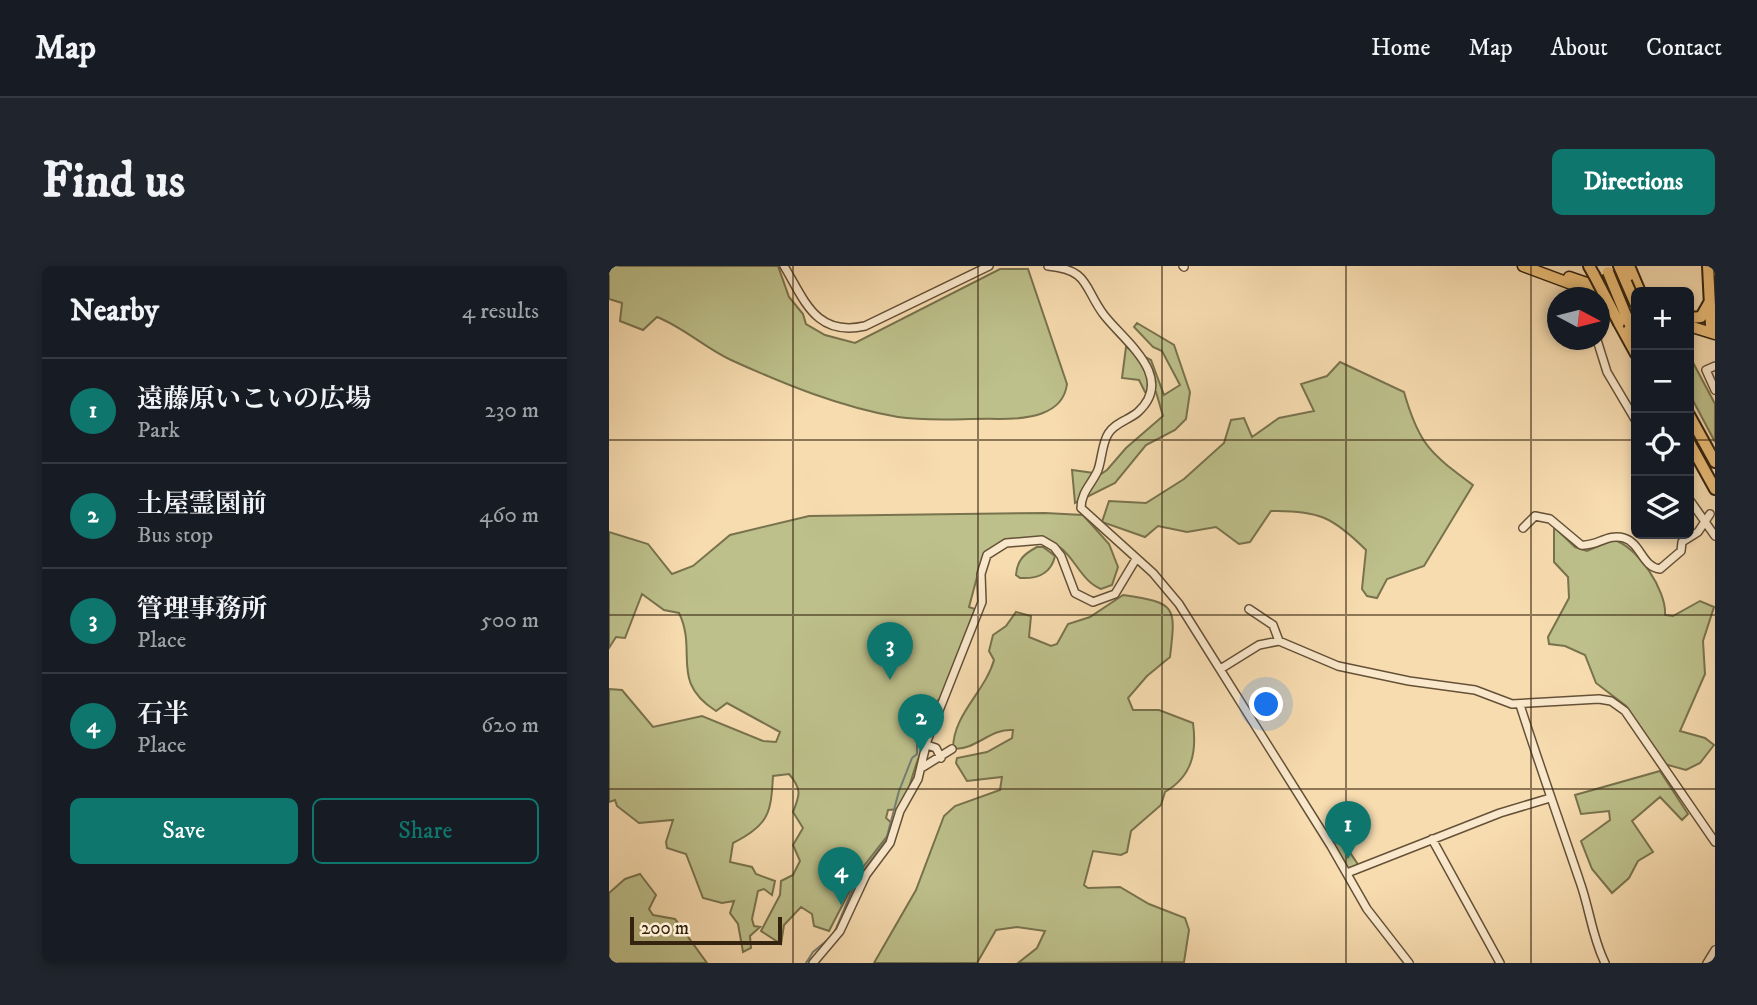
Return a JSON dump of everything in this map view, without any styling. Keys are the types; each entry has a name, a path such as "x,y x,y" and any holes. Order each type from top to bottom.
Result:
{"highway":[{"path":"1619,266 1631,293"},
{"path":"1629,266 1638,287"},
{"path":"1708,266 1713,330"},
{"path":"1607,269 1635,350"},
{"path":"1591,271 1631,332"},
{"path":"1694,316 1705,313 1710,292"},
{"path":"1713,330 1715,313"},
{"path":"1694,425 1715,462"},
{"path":"1694,453 1715,489"}],"main road":[{"path":"1523,266 1573,287"},
{"path":"1539,266 1631,302"},
{"path":"1610,299 1631,303"},
{"path":"1694,320 1713,330"},
{"path":"1694,327 1713,330"}],"street":[{"path":"784,266 813,314 834,327 853,329 865,326 989,266"},
{"path":"1048,266 1070,269 1083,277 1098,307 1150,371 1152,384 1148,399 1138,413 1108,433 1098,469 1081,500 1081,508 1179,604 1221,668 1367,909 1409,963"},
{"path":"1600,350 1607,372 1631,413"},
{"path":"1715,366 1706,370 1715,390"},
{"path":"1694,506 1715,536"},
{"path":"1523,528 1535,516 1544,517 1581,545 1611,537 1623,537 1632,542 1649,565 1660,569 1681,551 1682,542 1699,532 1710,514"},
{"path":"813,963 840,931 861,882 890,843 900,811 923,768 926,745 982,602 982,565 992,550 1021,540 1048,543 1061,556 1073,589 1093,602 1115,594 1136,559"},
{"path":"1249,609 1273,625 1279,641"},
{"path":"1221,668 1259,645 1279,641 1338,666 1409,681 1475,690 1520,705 1599,699 1620,707 1715,842"},
{"path":"1520,705 1581,884 1593,926 1593,939 1605,963"},
{"path":"926,745 936,748 941,758"},
{"path":"923,768 952,750"},
{"path":"1347,873 1500,813 1550,798"},
{"path":"1432,839 1500,963"},
{"path":"1707,963 1715,950"}],"green space":[{"path":"609,266 778,266 789,297 803,314 806,324 825,335 855,343 1000,269 1028,269 1067,384 1064,395 1051,409 1042,414 1020,418 936,420 876,413 792,386 731,360 657,317 643,330 620,321 622,303 609,299"},
{"path":"1137,323 1174,345 1190,392 1186,419 1175,430 1146,445 1115,483 1075,503 1072,470 1101,474 1163,416 1156,392 1145,392 1139,380 1122,378 1126,347 1151,360 1164,395 1180,385 1162,351 1153,347 1134,327"},
{"path":"1340,362 1404,392 1415,424 1428,446 1473,485 1424,566 1387,579 1377,598 1367,596 1362,589 1366,550 1334,523 1313,514 1271,511 1250,542 1239,544 1216,527 1187,532 1158,526 1145,537 1102,522 1109,501 1146,503 1184,479 1224,443 1231,420 1244,418 1252,437 1279,418 1314,411 1301,384 1327,376"},
{"path":"1694,364 1715,404 1715,442 1694,402"},
{"path":"1045,513 1083,515 1109,544 1118,567 1112,585 1101,589 1093,584 1085,578 1068,554 1053,543 1031,542 993,549 980,566 969,607 975,609 941,698 931,706 921,753 902,809 888,810 886,818 895,826 860,871 829,931 814,926 812,914 801,907 784,925 781,944 761,931 780,895 781,881 793,875 800,861 793,845 803,828 793,812 798,796 796,784 789,774 773,776 766,817 754,830 733,843 730,862 752,867 756,874 775,881 772,895 764,889 758,891 752,919 754,926 760,927 750,936 751,948 743,952 738,924 730,913 734,901 722,903 703,898 686,854 667,848 666,842 673,820 639,823 617,806 615,800 609,802 609,689 622,690 653,727 702,716 763,741 776,742 780,732 727,703 716,711 702,700 693,689 689,677 684,627 679,613 664,610 642,594 625,638 616,637 609,648 609,532 648,544 672,574 693,566 730,535 809,516"},
{"path":"1554,527 1575,547 1587,551 1613,540 1632,550 1656,582 1665,615 1673,616 1700,601 1714,607 1703,641 1705,674 1680,731 1705,738 1714,745 1700,763 1686,770 1664,764 1626,706 1596,683 1585,655 1565,646 1549,644 1548,637 1569,598 1568,577 1554,562"},
{"path":"1037,547 1043,547 1055,556 1053,562 1043,574 1033,578 1020,578 1016,575 1020,561"},
{"path":"1123,595 1163,605 1169,610 1173,627 1170,657 1147,676 1128,698 1133,710 1159,710 1193,723 1193,754 1187,771 1165,792 1161,805 1131,831 1127,852 1121,855 1093,851 1084,885 1088,888 1120,887 1149,904 1185,918 1189,930 1184,962 1018,963 1037,948 1045,931 1017,927 996,930 977,963 874,963 916,890 944,816 955,806 1000,790 1002,777 967,781 956,763 957,758 987,752 1012,738 1013,730 998,732 969,746 953,749 958,725 990,672 994,660 989,651 993,635 1006,626 1016,612 1031,616 1029,637 1051,646 1057,644 1068,624 1090,617"},
{"path":"1660,771 1688,814 1682,820 1660,797 1632,821 1653,852 1638,861 1629,878 1612,893 1592,869 1581,841 1610,820 1609,811 1581,814 1575,795"},
{"path":"1339,836 1359,866 1352,870 1348,869 1331,840"},
{"path":"640,874 656,895 649,909 653,915 675,919 707,963 609,963 609,893 625,879"}],"waterway":[{"path":"835,931 857,879 886,840 899,791 912,758 917,754 917,741 903,720"},
{"path":"806,963 813,952 830,938"}],"place":[{"name":"管理事務所","path":"890,680"},
{"name":"土屋霊園前","path":"921,752"},
{"name":"遠藤原いこいの広場","path":"1348,859"},
{"name":"石半","path":"841,905"}]}
